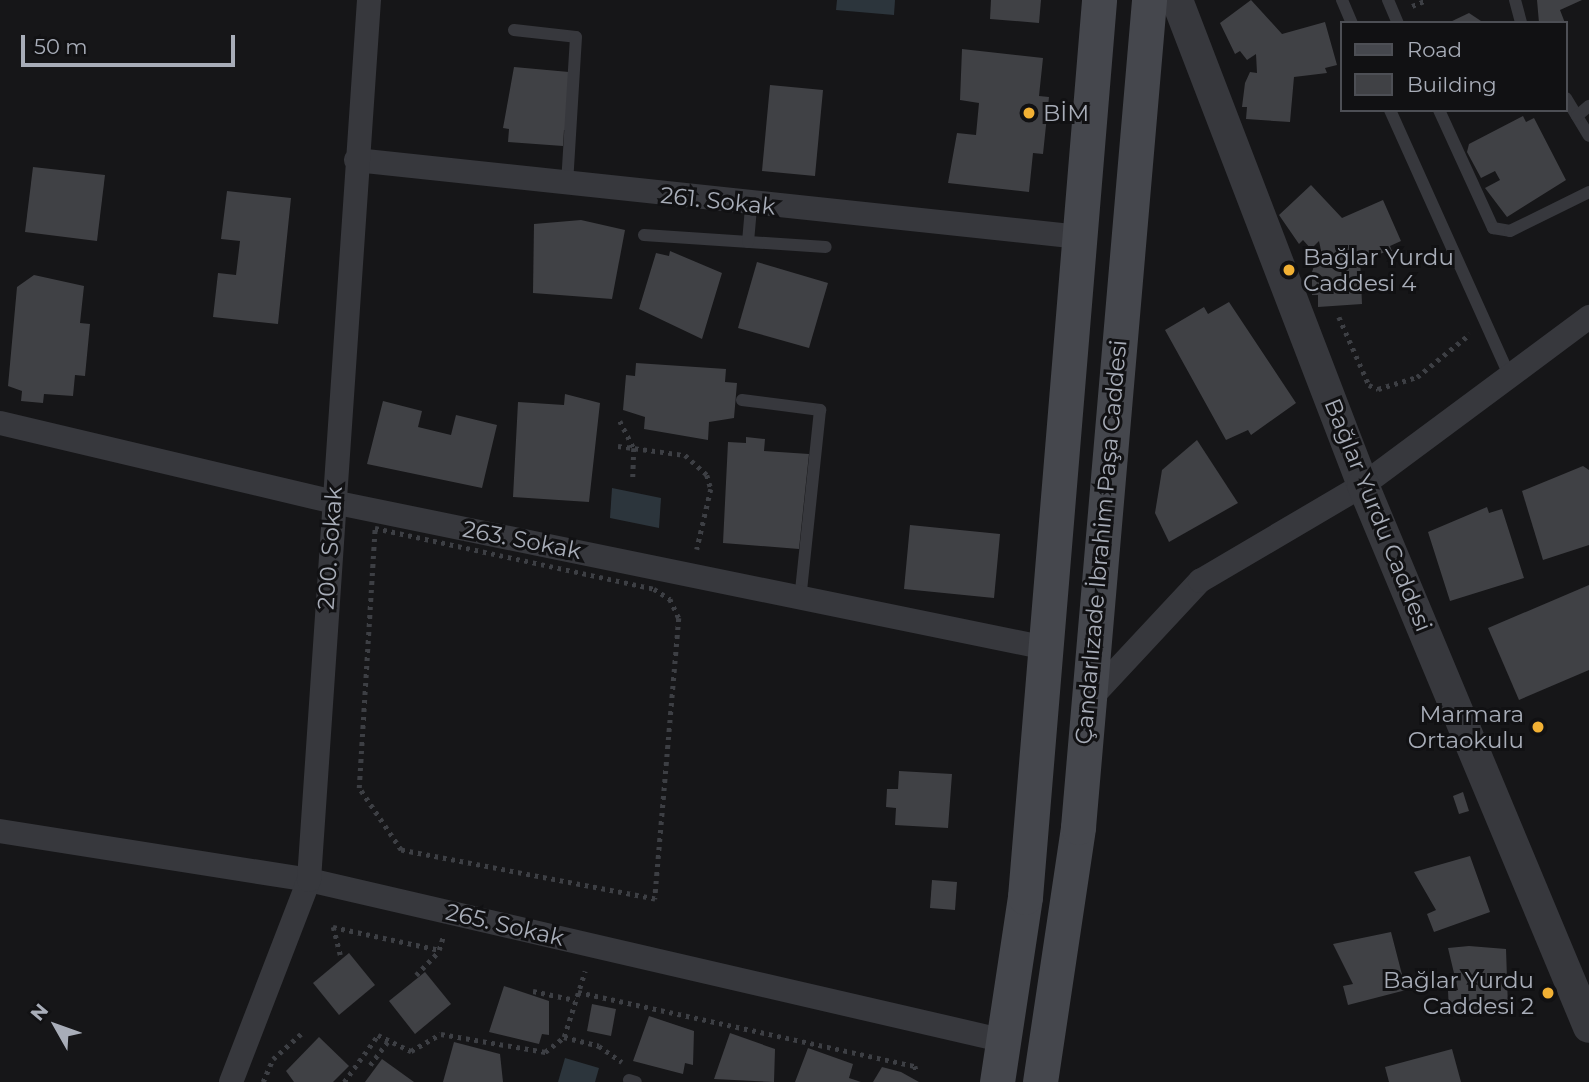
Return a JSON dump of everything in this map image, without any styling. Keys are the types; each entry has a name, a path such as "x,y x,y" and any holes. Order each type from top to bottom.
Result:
{"main road":[{"name":"Çandarlızade İbrahim Paşa Caddesi","path":"997,1082 1005,1041 1046,648 1099,0"},
{"name":"Çandarlızade İbrahim Paşa Caddesi","path":"1040,1082 1078,827 1086,703 1149,0"}],"street":[{"name":"200. Sokak","path":"232,1082 309,880 369,0"},
{"name":"Bağlar Yurdu Caddesi","path":"1177,0 1363,485 1589,1027"},
{"name":"261. Sokak","path":"356,160 751,205 1080,237"},
{"path":"1086,703 1200,581 1363,485 1589,317"},
{"name":"263. Sokak","path":"0,423 333,502 1046,648"},
{"name":"265. Sokak","path":"0,831 309,880 1005,1041"}],"lane":[{"path":"1342,0 1351,21"},
{"path":"1388,0 1397,21"},
{"path":"1515,0 1520,21"},
{"path":"514,30 576,37 567,185"},
{"path":"1568,101 1589,136"},
{"path":"1577,116 1589,106"},
{"path":"1391,112 1481,325 1509,375"},
{"path":"1439,112 1493,228 1510,231 1589,192"},
{"path":"748,242 751,205"},
{"path":"644,235 826,247"},
{"path":"742,400 820,410 800,599"}],"path":[{"path":"1339,317 1368,386 1378,389 1417,377 1481,325"},
{"path":"620,421 634,449 633,480"},
{"path":"618,446 685,455 707,475 711,489 692,574"},
{"path":"375,528 654,589 670,599 679,618 655,899 401,850 359,788 375,528"},
{"path":"416,975 439,950 450,912"},
{"path":"340,955 333,927 439,950"},
{"path":"344,1082 378,1035 411,1051 441,1034 545,1052 564,1037 592,945"},
{"path":"533,991 575,1000"},
{"path":"578,992 915,1066 917,1073"},
{"path":"263,1082 273,1059 302,1033"},
{"path":"564,1037 599,1046 629,1068 633,1081"},
{"path":"370,1065 388,1041"}],"shaded area":[{"path":"837,0 895,0 894,15 836,10"},
{"path":"612,488 661,498 659,528 610,518"},
{"path":"565,1058 599,1068 595,1082 558,1082"}],"building":[{"path":"991,0 1041,0 1039,23 990,19"},
{"path":"1251,0 1282,34 1325,22 1337,65 1325,68 1327,73 1294,77 1290,122 1246,119 1247,107 1242,107 1245,83 1250,72 1257,73 1256,54 1247,60 1240,51 1235,54 1220,23"},
{"path":"1537,0 1582,0 1560,10 1564,21 1539,21"},
{"path":"1469,13 1481,21 1452,21"},
{"path":"962,49 1043,58 1039,96 1049,97 1043,154 1033,153 1029,192 948,183 957,133 976,135 979,103 960,100"},
{"path":"514,67 569,72 569,131 564,130 563,146 508,142 509,129 503,128"},
{"path":"770,85 823,90 815,176 762,171"},
{"path":"1523,116 1526,122 1534,118 1566,180 1507,217 1485,188 1500,180 1495,171 1481,178 1467,152 1469,144"},
{"path":"33,167 105,175 97,241 25,232"},
{"path":"1311,185 1342,218 1383,200 1401,241 1390,246 1392,251 1360,258 1362,304 1318,307 1318,295 1312,295 1312,272 1316,260 1323,260 1319,241 1311,249 1303,240 1299,244 1279,215"},
{"path":"227,191 291,198 278,324 213,317 218,273 236,275 240,241 221,239"},
{"path":"581,220 625,230 612,299 533,293 534,224"},
{"path":"670,251 722,273 702,339 639,309 656,253 669,256"},
{"path":"757,262 828,283 809,348 738,328"},
{"path":"34,275 84,286 80,323 90,324 85,376 75,375 73,396 44,394 43,403 21,401 22,391 8,386 17,287"},
{"path":"1229,302 1296,403 1251,435 1248,430 1226,440 1165,330 1204,307 1208,314"},
{"path":"636,363 726,369 725,382 737,383 734,418 709,422 708,440 644,429 645,417 623,410 626,375 635,376"},
{"path":"565,394 600,403 589,502 513,497 518,402 564,405"},
{"path":"383,401 422,411 418,427 451,435 456,415 497,425 482,488 367,464"},
{"path":"746,437 765,439 764,451 809,454 799,549 723,543 728,442 746,443"},
{"path":"1197,440 1238,503 1169,542 1155,513 1162,470"},
{"path":"1583,466 1589,470 1589,545 1543,560 1522,491"},
{"path":"1487,507 1489,513 1502,509 1524,578 1450,601 1428,532"},
{"path":"910,525 1000,534 994,598 904,589"},
{"path":"1589,585 1589,670 1519,700 1488,628"},
{"path":"899,771 952,774 948,828 895,825 896,808 886,807 887,789 898,789"},
{"path":"1463,792 1469,811 1459,814 1453,796"},
{"path":"1470,856 1490,912 1434,932 1427,914 1436,910 1414,872"},
{"path":"932,880 957,882 955,910 930,908"},
{"path":"1391,932 1406,990 1348,1005 1343,986 1353,984 1333,944"},
{"path":"1469,946 1506,949 1508,1008 1449,1011 1448,991 1458,990 1448,948"},
{"path":"349,953 375,985 339,1015 313,983"},
{"path":"425,972 451,1004 415,1034 389,1001"},
{"path":"504,986 549,1001 549,1035 542,1034 539,1044 489,1032"},
{"path":"592,1004 616,1009 611,1036 587,1031"},
{"path":"649,1016 694,1031 693,1065 685,1063 683,1074 633,1061"},
{"path":"730,1033 775,1049 774,1082 714,1079"},
{"path":"319,1037 349,1066 333,1082 294,1082 286,1071"},
{"path":"454,1042 500,1054 503,1082 443,1082"},
{"path":"808,1048 853,1064 849,1078 861,1082 795,1082"},
{"path":"1452,1049 1461,1082 1389,1082 1385,1067"},
{"path":"382,1059 414,1082 365,1082"},
{"path":"882,1067 901,1072 919,1082 873,1082"}],"place":[{"name":"BİM","path":"1029,113"},
{"name":"Bağlar Yurdu Caddesi 4","path":"1289,270"},
{"name":"Marmara Ortaokulu","path":"1538,727"},
{"name":"Bağlar Yurdu Caddesi 2","path":"1548,993"}]}
